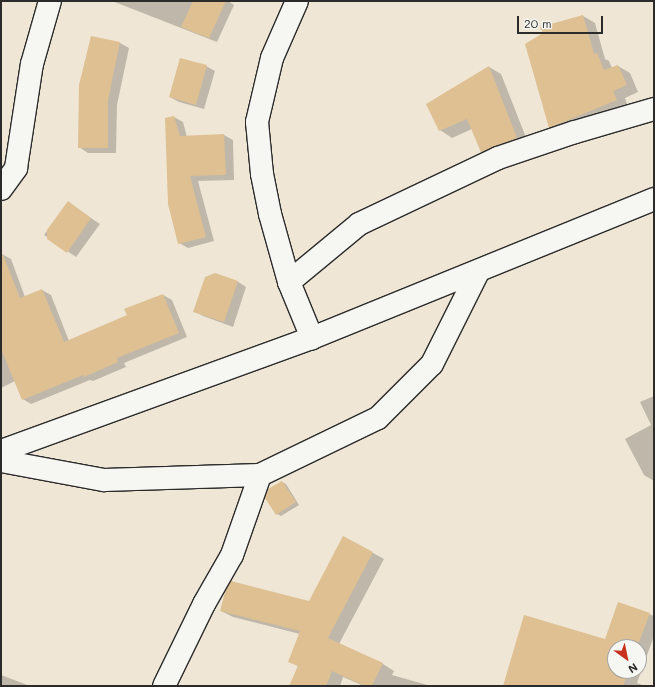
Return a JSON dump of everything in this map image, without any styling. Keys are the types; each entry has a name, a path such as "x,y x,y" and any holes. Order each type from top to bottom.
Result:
{"street":[{"path":"1,189 16,168 32,64 50,1"},
{"path":"297,1 272,58 257,122 262,174 270,214 290,282 312,338"},
{"path":"290,282 359,224 498,158 575,132 654,109"},
{"path":"1,451 312,338 478,272 654,199"},
{"path":"1,461 104,480 260,475 378,418 432,364 478,272"},
{"path":"164,686 204,604 232,555 260,475"}],"building":[{"path":"193,1 226,1 209,38 181,27"},
{"path":"583,15 594,54 597,53 604,70 618,65 627,85 613,91 617,100 549,128 525,44 543,33 540,27"},
{"path":"91,36 120,42 108,100 108,148 78,148 79,85"},
{"path":"180,58 207,65 196,105 169,97"},
{"path":"489,66 517,138 481,152 467,119 439,131 426,104"},
{"path":"174,116 180,136 224,134 226,175 190,176 206,237 178,244 168,204 165,118"},
{"path":"68,201 91,218 67,253 47,239 47,230"},
{"path":"1,255 3,255 20,298 42,289 64,342 127,315 124,309 163,294 179,333 117,358 118,362 84,377 83,375 22,400 1,349"},
{"path":"215,273 238,281 224,322 193,312 205,277"},
{"path":"282,481 296,502 276,515 265,498 268,489"},
{"path":"343,536 373,552 328,638 383,663 372,686 365,686 332,671 326,686 289,686 298,666 288,662 300,631 220,611 225,592 231,581 309,601"},
{"path":"618,602 650,613 640,639 607,639 607,679 625,679 623,686 503,686 524,615 605,639"}]}
